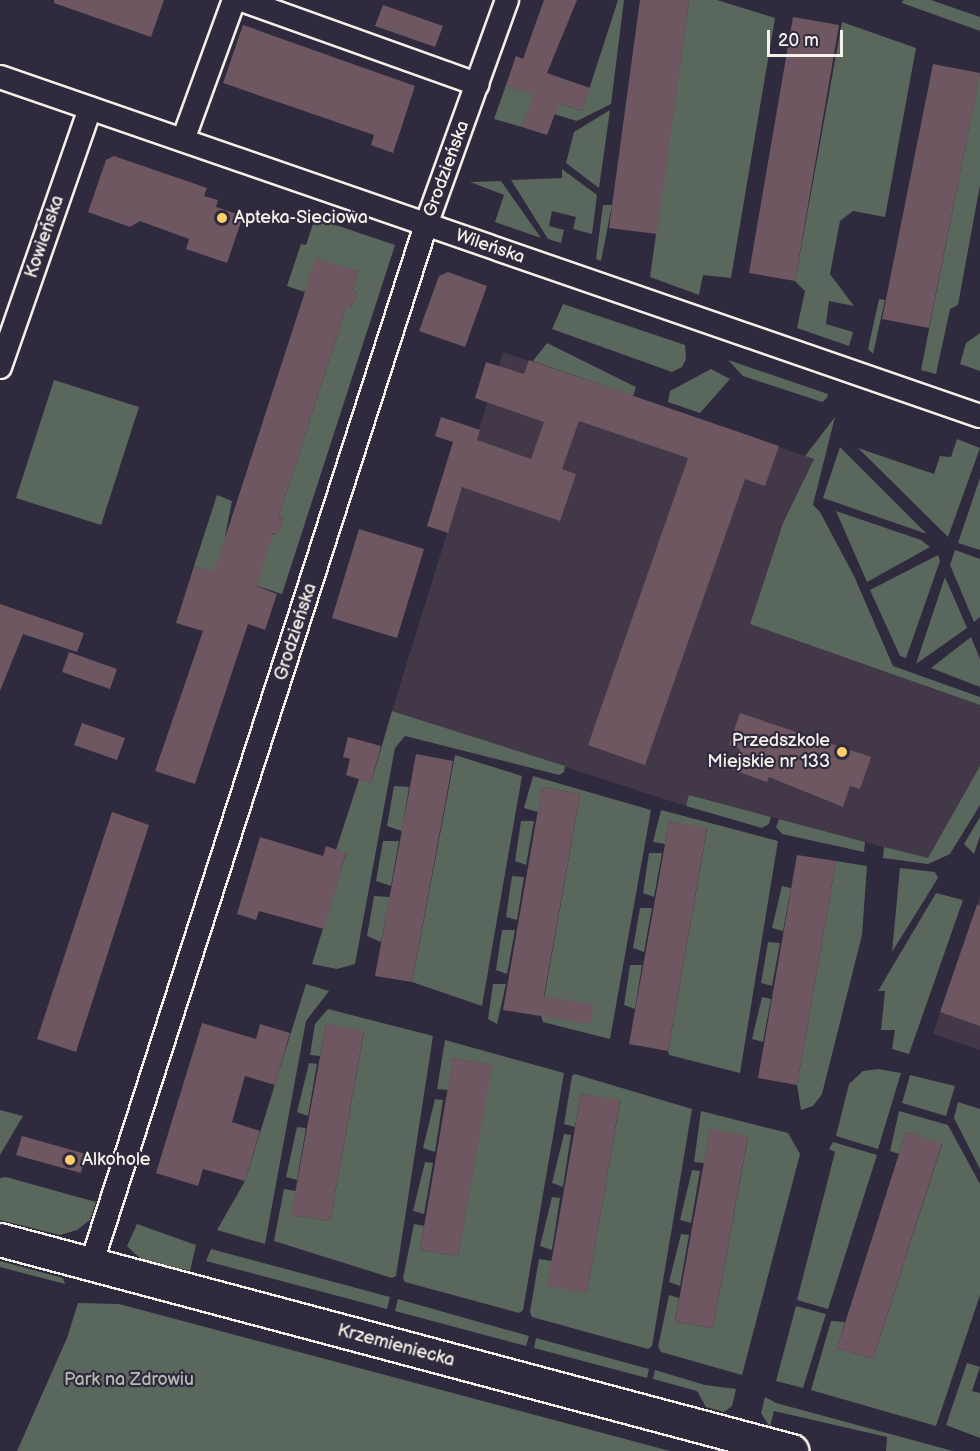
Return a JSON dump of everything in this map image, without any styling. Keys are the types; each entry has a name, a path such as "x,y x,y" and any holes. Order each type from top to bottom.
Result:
{"main road":[{"name":"Krzemieniecka","path":"0,1240 792,1451"}],"street":[{"path":"183,140 234,0"},
{"path":"242,0 477,84"},
{"name":"Grodzieńska","path":"91,1265 426,225 507,0"},
{"name":"Wileńska","path":"0,77 980,416"},
{"name":"Kowieńska","path":"0,368 90,108"}],"shaded area":[{"path":"503,352 814,459 783,523 750,624 980,705 980,766 928,859 690,795 686,806 392,711"},
{"path":"980,896 980,1050 933,1034"}],"green space":[{"path":"618,0 624,0 611,104 577,121 530,107 522,127 494,119 506,85 582,111"},
{"path":"689,0 717,0 775,18 731,278 703,275 699,295 650,277"},
{"path":"903,0 931,0 980,17 980,31 902,3"},
{"path":"842,22 916,48 885,217 853,211 840,221 830,274 854,306 829,301 826,324 853,332 849,346 797,328 805,291 795,281"},
{"path":"980,72 980,185 958,305 950,309 936,374 921,370"},
{"path":"610,110 599,188 566,163 574,132"},
{"path":"562,169 597,195 592,234 573,229 576,217 552,211 549,226 564,230 561,243 548,239 511,180 562,178"},
{"path":"501,181 541,238 495,222 504,195 470,182"},
{"path":"603,205 612,205 601,261 596,259"},
{"path":"315,218 395,245 282,594 194,566 217,495 232,501 225,537 278,534 283,517 279,515 346,308 351,308 357,292 352,290 358,272 317,259 305,292 287,286 301,244 306,245"},
{"path":"879,299 885,300 873,354 868,349"},
{"path":"563,304 685,345 686,359 682,367 672,372 552,329"},
{"path":"980,333 980,371 960,364 966,343"},
{"path":"547,343 636,387 633,396 533,361"},
{"path":"728,360 828,394 827,398 822,402 743,376"},
{"path":"711,369 730,379 700,413 668,402 670,391"},
{"path":"54,380 139,407 101,525 16,498"},
{"path":"835,417 813,505 820,512 854,576 893,666 980,697 980,705 750,624 783,523 814,459 805,456"},
{"path":"957,439 980,448 948,537 858,448 934,474 940,456 951,457"},
{"path":"840,447 927,534 823,498"},
{"path":"980,478 980,550 958,543"},
{"path":"836,511 921,540 930,547 867,582"},
{"path":"955,550 980,559 980,617 974,622 950,565"},
{"path":"938,555 940,561 906,658 900,656 870,590"},
{"path":"945,577 967,628 916,664"},
{"path":"971,637 980,659 980,687 931,668"},
{"path":"392,711 565,766 564,772 559,775 405,736 395,748 355,964 337,969 312,964 346,854 336,850 359,779 371,783"},
{"path":"455,755 522,776 482,1006 412,982"},
{"path":"980,766 980,805 950,854 928,864 883,858 884,847 928,858"},
{"path":"533,776 651,810 610,1039 543,1022 541,1016 580,794 542,787 538,812 524,808"},
{"path":"394,786 409,787 402,831 387,826"},
{"path":"689,795 771,817 769,824 762,828 686,806"},
{"path":"661,810 778,841 740,1073 669,1055 707,829 669,822 665,844 653,842"},
{"path":"980,817 980,836 974,854 964,844"},
{"path":"779,819 865,842 864,852 782,834 776,827"},
{"path":"521,821 534,821 526,865 515,861"},
{"path":"383,841 399,841 391,886 376,881"},
{"path":"649,853 662,853 654,897 643,893"},
{"path":"836,861 867,866 862,935 822,1094 813,1106 801,1110 797,1085"},
{"path":"900,868 935,872 938,878 892,952"},
{"path":"512,876 524,877 517,920 506,917"},
{"path":"782,886 791,888 783,931 772,928"},
{"path":"936,893 963,900 909,1054 892,1049 895,1030 881,1030 885,991 878,991"},
{"path":"374,896 390,897 381,942 367,936"},
{"path":"640,908 652,908 644,952 633,948"},
{"path":"502,930 515,930 507,974 496,970"},
{"path":"768,942 780,943 772,986 761,983"},
{"path":"630,965 642,965 635,1009 624,1005"},
{"path":"306,984 329,991 306,1021 265,1244 217,1230 245,1181"},
{"path":"493,984 506,984 497,1024 488,1019"},
{"path":"762,997 771,999 763,1042 752,1039"},
{"path":"328,1009 433,1036 396,1276 392,1278 274,1241 284,1189 296,1191 292,1215 330,1221 364,1032 326,1024 320,1056 310,1055 315,1024"},
{"path":"445,1040 564,1073 523,1310 519,1313 405,1282 403,1278 414,1224 424,1226 420,1250 458,1256 491,1065 453,1058 448,1090 437,1089"},
{"path":"309,1063 317,1064 308,1116 297,1112"},
{"path":"878,1069 901,1073 878,1149 836,1136 849,1084 863,1071"},
{"path":"575,1074 692,1109 652,1346 648,1349 532,1317 530,1312 539,1259 552,1261 587,1292 620,1101 581,1094 575,1127 564,1124 572,1076"},
{"path":"910,1075 955,1086 946,1116 902,1103"},
{"path":"435,1099 443,1100 435,1152 423,1148"},
{"path":"958,1102 980,1109 980,1169 954,1118"},
{"path":"0,1110 23,1116 0,1155"},
{"path":"701,1111 788,1133 800,1154 742,1375 661,1352 658,1347 669,1295 679,1298 675,1322 713,1328 748,1137 710,1130 704,1163 694,1162"},
{"path":"899,1111 948,1125 980,1184 980,1295 936,1426 811,1390 831,1321 845,1322 837,1348 873,1359 942,1144 906,1132 899,1154 890,1151"},
{"path":"297,1127 306,1128 297,1180 286,1177"},
{"path":"564,1134 571,1135 563,1187 552,1183"},
{"path":"833,1142 877,1155 828,1309 797,1300 835,1152 829,1149"},
{"path":"425,1162 433,1163 424,1214 413,1211"},
{"path":"692,1170 700,1171 691,1223 680,1220"},
{"path":"6,1177 96,1202 90,1220 77,1230 60,1235 0,1220 0,1178"},
{"path":"552,1197 560,1198 552,1250 540,1246"},
{"path":"137,1224 196,1245 190,1271 142,1259 134,1253 127,1246"},
{"path":"681,1234 689,1235 680,1286 669,1282"},
{"path":"211,1249 390,1297 387,1309 206,1261"},
{"path":"0,1261 63,1278 65,1284 0,1267"},
{"path":"398,1299 529,1336 526,1346 395,1311"},
{"name":"Park na Zdrowiu","path":"78,1303 119,1304 670,1451 17,1451 67,1338"},
{"path":"796,1306 826,1314 803,1388 776,1381"},
{"path":"536,1338 649,1369 647,1378 534,1348"},
{"path":"967,1363 980,1367 972,1391 980,1393 980,1438 946,1425"},
{"path":"655,1370 705,1385 736,1389 732,1406 724,1412 706,1407 697,1391 653,1379"},
{"path":"765,1397 776,1403 953,1451 886,1451 887,1437 774,1411 770,1427 761,1413"}],"building":[{"path":"54,0 164,0 151,37 54,3"},
{"path":"544,0 577,0 547,73 590,88 582,111 559,103 547,135 522,127 534,95 506,85 516,56 523,59"},
{"path":"640,0 689,0 657,234 609,228"},
{"path":"383,5 443,26 435,47 375,26"},
{"path":"793,17 839,25 795,281 749,273"},
{"path":"243,25 415,86 393,153 371,145 374,135 223,83"},
{"path":"933,64 980,73 929,328 882,319"},
{"path":"114,156 207,188 204,196 218,200 216,207 243,216 227,263 186,249 189,239 140,221 130,227 88,212 106,160"},
{"path":"316,258 358,272 352,290 357,292 351,308 346,308 279,515 283,517 278,535 273,533 256,586 277,594 265,630 248,624 195,784 155,771 203,631 176,623 194,566 214,572"},
{"path":"448,272 487,286 465,347 419,331 439,276"},
{"path":"529,360 779,446 765,486 745,479 645,765 588,745 688,458 579,421 562,469 576,474 560,521 462,487 448,533 427,526 453,442 435,436 441,417 480,430 477,440 531,459 544,422 475,398 486,362 524,374"},
{"path":"359,529 424,549 397,638 332,618"},
{"path":"0,604 84,633 77,652 23,634 0,691"},
{"path":"69,652 117,669 110,689 62,672"},
{"name":"Przedszkole Miejskie nr 133","path":"740,713 871,757 860,789 850,786 843,807 769,777 767,782 733,770 740,749 729,745"},
{"path":"82,723 125,738 117,760 74,745"},
{"path":"348,737 381,746 371,783 346,775 350,759 343,757"},
{"path":"416,754 453,761 412,982 375,976"},
{"path":"542,787 580,794 544,996 594,1005 590,1024 503,1010"},
{"path":"112,812 149,825 76,1052 37,1039"},
{"path":"669,822 707,828 668,1051 629,1044"},
{"path":"260,837 323,856 326,846 346,853 324,929 259,911 256,920 237,914"},
{"path":"797,855 836,861 797,1085 758,1078"},
{"path":"977,905 980,906 980,1026 940,1012"},
{"path":"202,1023 256,1039 260,1024 290,1033 275,1085 245,1076 232,1122 260,1131 245,1181 203,1169 198,1186 156,1173"},
{"path":"326,1024 364,1031 330,1221 291,1215"},
{"path":"453,1058 492,1065 458,1256 420,1250"},
{"path":"581,1094 620,1100 587,1293 547,1286"},
{"path":"710,1129 748,1136 713,1328 675,1322"},
{"path":"906,1132 942,1143 873,1359 837,1348"},
{"path":"22,1136 86,1154 81,1173 16,1155"}],"place":[{"name":"Apteka-Sieciowa","path":"222,218"},
{"name":"Przedszkole Miejskie nr 133","path":"842,752"},
{"name":"Alkohole","path":"70,1160"}]}
